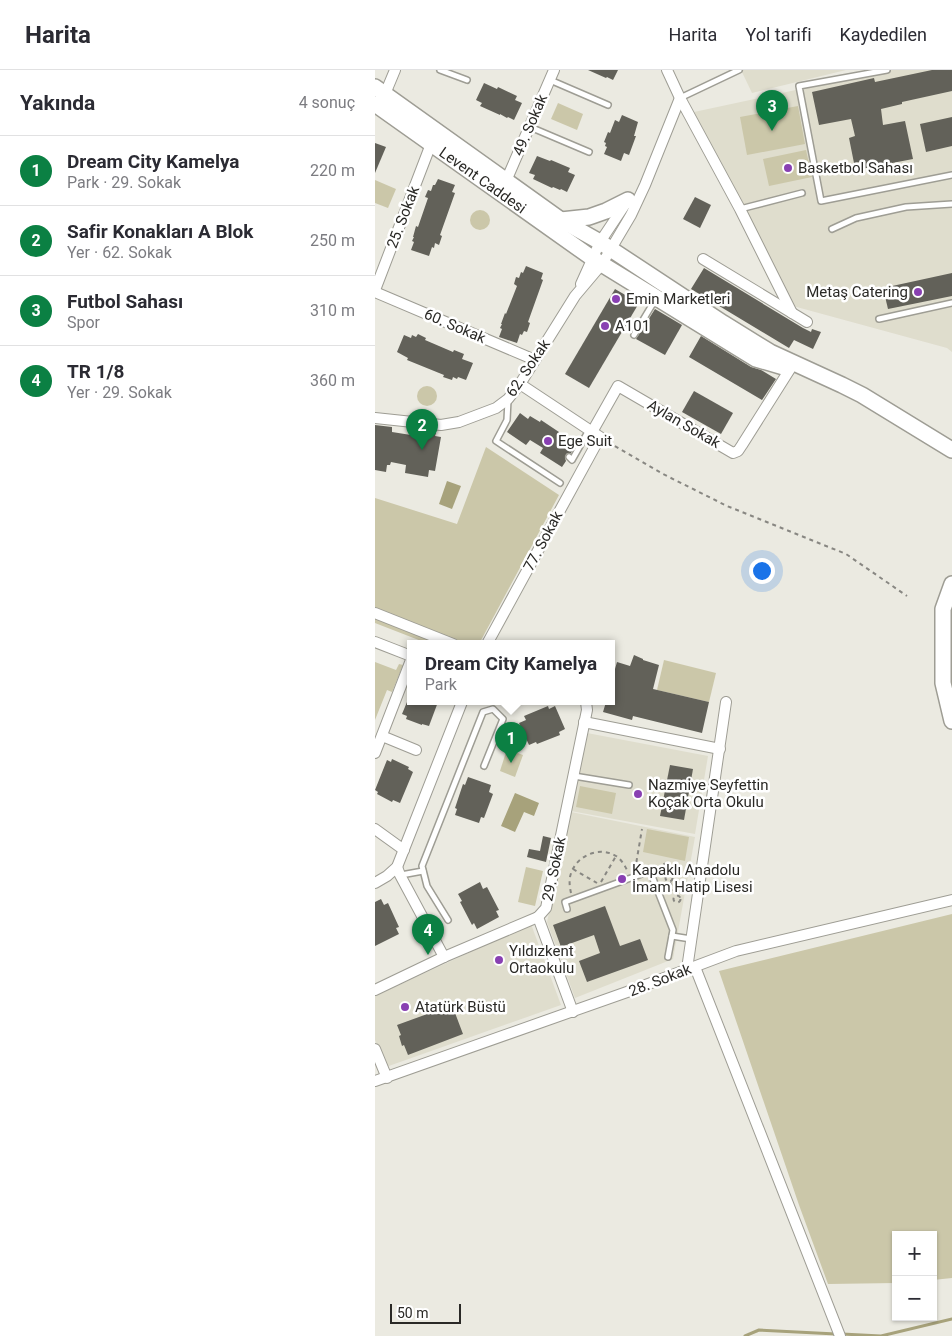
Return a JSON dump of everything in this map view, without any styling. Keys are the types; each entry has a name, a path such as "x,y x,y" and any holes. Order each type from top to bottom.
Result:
{"street":[{"path":"395,70 378,95 561,220 605,246 723,324 770,352 842,385 891,412 952,450"},
{"path":"667,70 792,313"},
{"name":"49. Sokak","path":"506,181 552,75"},
{"name":"Levent Caddesi","path":"378,95 431,144 597,261 756,359 842,385"},
{"name":"62. Sokak","path":"605,246 631,215 680,98"},
{"name":"25. Sokak","path":"375,291 379,265 431,144"},
{"name":"62. Sokak","path":"375,418 449,425 496,408 508,399 520,384 597,261 628,200 645,185"},
{"path":"561,220 589,217 628,200"},
{"path":"703,259 807,322"},
{"name":"60. Sokak","path":"375,291 535,360"},
{"name":"Aylan Sokak","path":"594,433 618,386 733,453 738,451 790,369"},
{"path":"520,384 594,433"},
{"name":"77. Sokak","path":"489,640 594,433"},
{"path":"952,584 943,609 943,683 952,721"},
{"path":"375,613 443,640"},
{"path":"375,642 407,654"},
{"path":"375,753 407,670"},
{"path":"727,702 692,940 691,968 840,1336"},
{"path":"444,957 399,871 404,850 461,705"},
{"name":"29. Sokak","path":"375,990 444,957 538,917 546,908 587,710 586,705"},
{"path":"584,722 719,749"},
{"path":"381,736 416,750"},
{"path":"375,828 404,850"},
{"path":"375,883 399,871"},
{"name":"28. Sokak","path":"375,1082 573,1012 736,951 952,900"},
{"path":"538,917 573,1012"},
{"path":"375,1049 387,1078"}],"lane":[{"path":"440,70 467,80"},
{"path":"680,98 739,70"},
{"path":"887,70 799,86 821,201 952,175"},
{"path":"552,75 608,105"},
{"path":"530,128 589,152"},
{"path":"740,209 802,193"},
{"path":"832,228 856,218 906,207 952,204"},
{"path":"633,335 657,297"},
{"path":"879,319 952,302"},
{"path":"508,399 507,420 496,442 560,483"},
{"path":"569,457 572,460 594,433"},
{"path":"448,920 427,886 422,866 483,712 493,709 503,719 484,766"},
{"path":"573,776 629,785"},
{"path":"399,871 423,871"},
{"path":"567,909 565,902 650,872 673,930 668,957"},
{"path":"672,936 692,940"}],"path":[{"path":"594,433 663,474 727,506 846,554 907,596"},
{"path":"633,878 642,830"},
{"path":"573,899 569,884 573,869 577,862 588,854 608,852 616,856 621,860 633,878"},
{"path":"573,869 599,884 616,856"},
{"path":"664,864 668,874 673,877 673,880 670,881"},
{"path":"668,874 666,879 670,881 676,896"}],"shaded area":[{"path":"741,70 846,70 752,93"},
{"path":"889,70 952,70 952,352 947,348 793,306 694,112"},
{"path":"558,103 583,114 577,130 551,119"},
{"path":"798,106 805,144 747,155 740,117"},
{"name":"Basketbol Sahası","path":"806,150 812,177 769,186 763,159"},
{"path":"375,180 396,189 388,208 375,203"},
{"path":"480,210 487,213 490,220 487,227 480,230 473,227 470,220 473,213"},
{"path":"427,386 434,389 437,396 434,403 427,406 420,403 417,396 420,389"},
{"path":"486,447 559,495 481,640 419,640 375,623 375,498 457,524"},
{"path":"447,481 461,486 452,509 439,504"},
{"path":"664,660 716,673 709,702 657,690"},
{"path":"375,662 396,670 399,664 403,665 392,692 387,690 375,720"},
{"name":"Nazmiye Seyfettin Koçak Orta Okulu","path":"587,733 708,756 695,834 571,811"},
{"path":"507,749 523,755 515,777 500,771"},
{"path":"580,786 616,793 612,814 576,807"},
{"path":"515,793 539,803 534,816 524,812 515,832 501,826"},
{"name":"Kapaklı Anadolu İmam Hatip Lisesi","path":"571,812 695,837 673,959 575,998 547,922"},
{"path":"647,829 689,837 685,861 643,852"},
{"path":"526,867 543,871 535,906 518,902"},
{"path":"952,914 952,1278 937,1280 937,1231 892,1231 892,1283 828,1284 719,971"},
{"name":"Yıldızkent Ortaokulu","path":"531,924 561,1005 386,1067 375,1040 375,996"}],"building":[{"path":"588,70 618,70 613,80"},
{"path":"932,70 952,70 952,91 902,102 902,104 881,109 883,125 905,121 913,159 861,169 860,162 854,163 849,138 855,136 851,119 819,125 812,92 874,78 875,82"},
{"path":"484,83 517,96 515,100 522,103 514,120 480,106 482,103 476,100"},
{"path":"622,115 638,122 634,136 636,136 629,155 624,153 621,161 604,154 607,147 604,142 615,120 619,122"},
{"path":"952,117 952,146 926,152 920,124"},
{"path":"375,143 386,147 375,173"},
{"path":"537,156 570,168 568,172 575,175 567,192 552,188 533,179 535,175 529,173"},
{"path":"438,179 455,185 452,192 455,193 440,235 442,236 439,245 435,243 429,256 411,250 414,242 412,241 428,198 425,197 428,190 431,191"},
{"path":"695,197 711,205 700,228 683,219"},
{"path":"526,266 543,273 541,279 543,280 528,322 530,323 527,332 524,331 522,335 520,334 517,343 499,337 502,329 500,328 517,286 514,284 516,277 519,278"},
{"path":"704,268 803,328 811,332 812,329 821,332 813,349 794,340 789,348 691,289"},
{"name":"Metaş Catering","path":"952,273 952,296 888,309 883,288"},
{"path":"615,289 639,303 589,388 565,374"},
{"path":"655,309 682,325 665,355 636,339"},
{"path":"418,334 426,338 425,340 453,352 454,350 464,354 462,359 473,363 466,380 458,377 457,379 453,377 452,380 443,377 444,375 407,360 408,358 397,352 404,335 411,338 412,335 416,337"},
{"path":"701,336 751,367 761,370 776,379 762,400 689,357"},
{"path":"694,391 733,413 721,434 682,412"},
{"name":"Ege Suit","path":"520,413 528,419 530,416 540,422 541,420 559,432 558,434 565,441 574,447 571,453 566,454 566,461 562,467 540,453 543,448 530,440 526,445 507,432"},
{"path":"375,425 392,427 392,432 411,435 412,429 436,433 435,436 441,437 435,471 429,470 428,477 405,473 406,465 391,462 390,465 387,465 386,472 375,470"},
{"path":"634,655 659,665 653,689 709,702 702,733 633,716 632,720 603,712 605,705 615,705 615,669 617,662 630,666"},
{"path":"407,702 407,705 437,705 429,726 406,719 407,716 402,714"},
{"path":"548,706 549,709 555,706 565,729 559,732 560,735 537,744 536,742 529,745 519,723 526,720 524,716"},
{"path":"392,759 409,767 408,769 413,772 400,803 393,800 392,802 377,794 378,792 375,790 387,760 391,762"},
{"path":"670,765 693,769 684,820 660,816"},
{"path":"468,777 491,785 489,792 493,794 484,818 481,817 479,823 455,815 457,809 455,808 463,784 465,785"},
{"path":"543,836 551,838 546,862 527,857 529,849 540,851"},
{"path":"480,882 483,889 487,887 499,910 496,911 499,917 477,929 474,923 472,925 458,894"},
{"path":"381,899 384,905 388,903 399,927 396,928 399,934 375,946 375,902"},
{"path":"605,906 620,946 640,939 648,960 587,982 579,961 600,953 594,935 561,947 553,925"},
{"path":"452,1005 463,1034 408,1055 404,1045 402,1046 399,1036 401,1035 397,1025"}],"waterway":[{"path":"842,1334 881,1336 952,1319"},
{"path":"745,1336 759,1330 836,1334"}],"place":[{"name":"Futbol Sahası","path":"772,131"},
{"name":"Basketbol Sahası","path":"788,168"},
{"name":"Metaş Catering","path":"918,292"},
{"name":"Emin Marketleri","path":"616,299"},
{"name":"A101","path":"605,326"},
{"name":"Ege Suit","path":"548,441"},
{"name":"Safir Konakları A Blok","path":"422,450"},
{"name":"Dream City Kamelya","path":"511,763"},
{"name":"Nazmiye Seyfettin Koçak Orta Okulu","path":"638,794"},
{"name":"Kapaklı Anadolu İmam Hatip Lisesi","path":"622,879"},
{"name":"TR 1/8","path":"428,955"},
{"name":"Yıldızkent Ortaokulu","path":"499,960"},
{"name":"Atatürk Büstü","path":"405,1007"}]}
